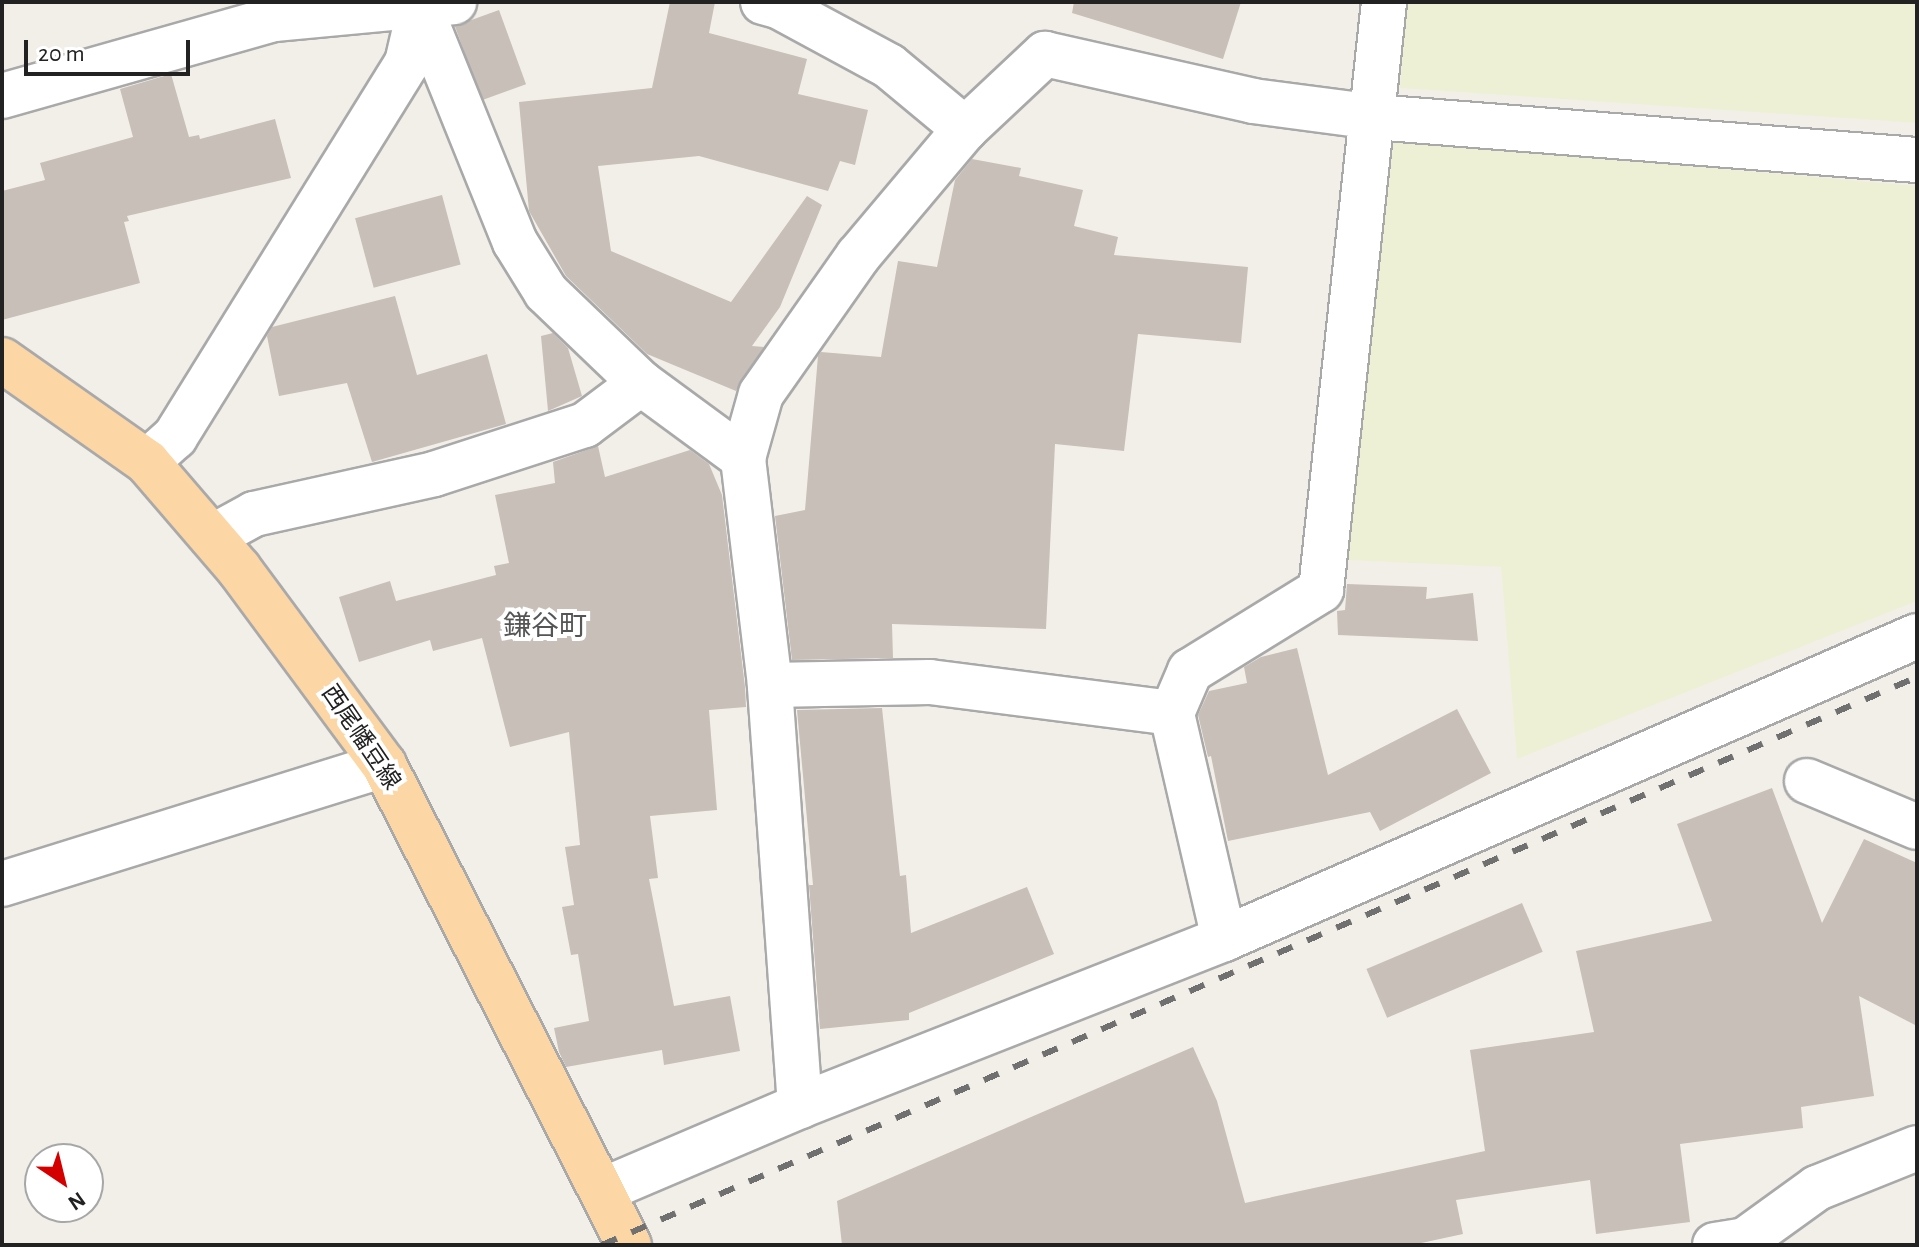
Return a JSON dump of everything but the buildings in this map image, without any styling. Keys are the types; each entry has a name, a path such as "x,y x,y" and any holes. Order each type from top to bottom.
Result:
{"main road":[{"name":"西尾幡豆線","path":"2,360 147,462 212,537 384,765 629,1245"}],"street":[{"path":"763,2 778,6 889,66 965,129"},
{"path":"1224,939 1172,713 1190,671 1321,590 1384,2"},
{"path":"431,4 515,242 546,292 641,383 743,458"},
{"path":"2,96 275,19 431,4"},
{"path":"147,462 175,437 407,63 431,4"},
{"path":"800,1106 770,685 743,458 761,394 858,256 965,129 1045,54 1253,101 1374,117 1917,160"},
{"path":"212,537 254,514 434,474 585,425 641,383"},
{"path":"603,1190 800,1106 1224,939 1917,636"},
{"path":"770,685 930,682 1172,713"},
{"path":"2,884 384,765"},
{"path":"1807,781 1917,827"},
{"path":"1715,1245 1745,1240 1817,1188 1917,1148"}],"green space":[{"path":"1407,2 1917,2 1917,123 1400,88"},
{"path":"1394,140 1917,186 1917,601 1517,759 1501,567 1346,560"}],"railway":[{"path":"602,1245 1917,677"}],"district":[{"name":"鎌谷町","path":"545,627"}]}
